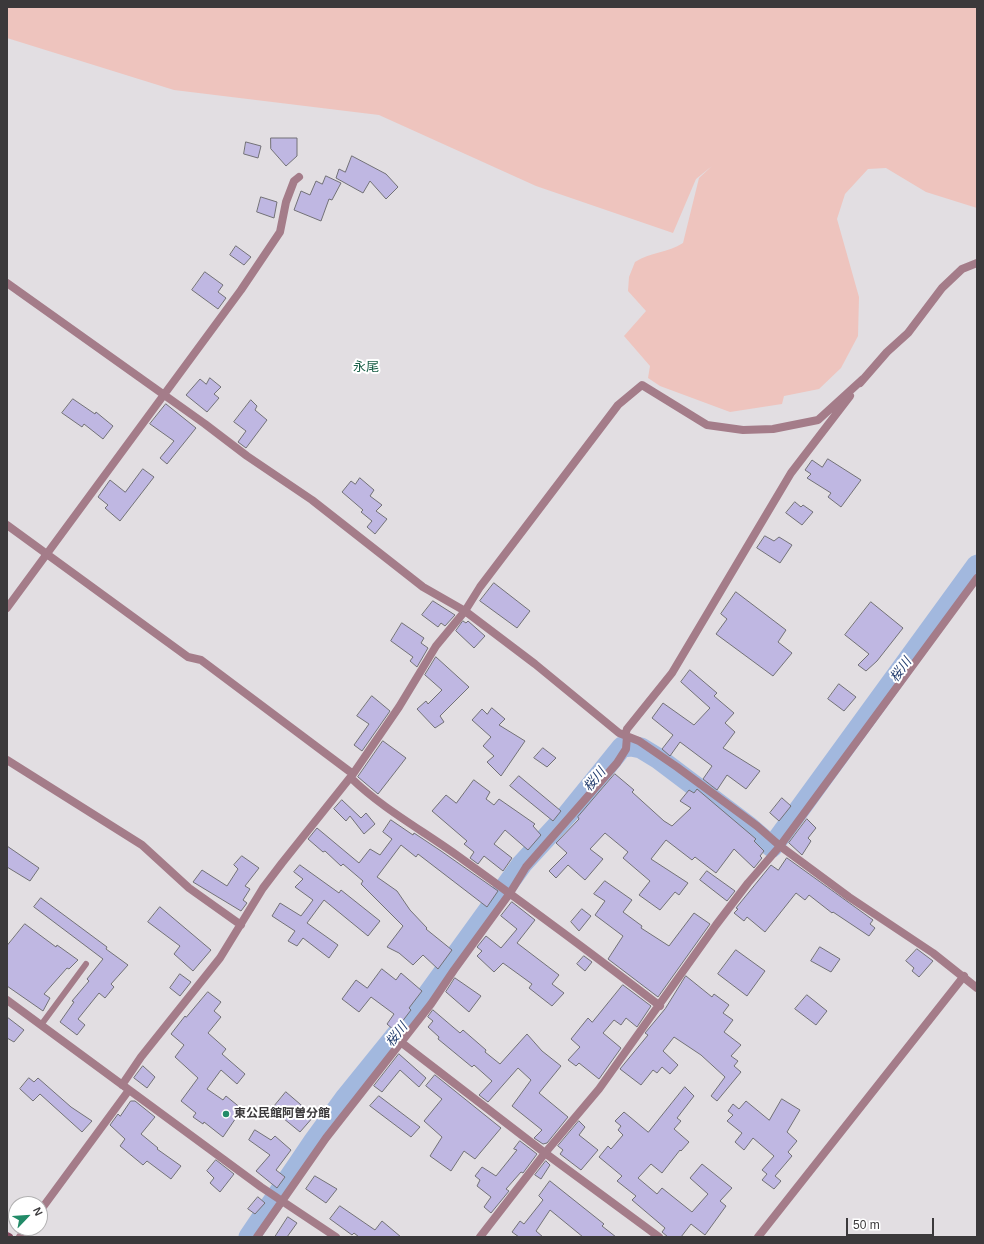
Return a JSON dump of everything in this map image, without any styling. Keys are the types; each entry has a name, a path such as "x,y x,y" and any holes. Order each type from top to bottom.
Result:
{"street":[{"path":"7,608 39,563 49,554 241,290 280,232 286,202 294,181 299,177"},
{"path":"257,1237 279,1198 402,1043 506,890 589,797 617,763 626,741 627,729 672,673 791,472 863,379 887,352 908,333 942,288 962,269 977,263"},
{"path":"7,283 247,456 312,500 423,587 465,611 535,664 619,733 626,741 639,741 677,767 757,826 776,844 964,976 977,988"},
{"path":"122,1085 141,1057 220,958 263,888 352,776 399,707 436,646 465,611 480,587 589,441 618,405 642,385 707,425 743,430 772,429 818,420 863,379"},
{"path":"7,525 49,554 188,657 201,660 352,776 371,797 506,890 660,1006"},
{"path":"480,1237 545,1153 599,1089 776,844 977,578"},
{"path":"7,760 142,845 189,888 241,925"},
{"path":"758,1237 964,976"},
{"path":"7,1000 122,1085 279,1198 336,1237"},
{"path":"402,1043 545,1153 659,1237"},
{"path":"48,1200 129,1090"}],"lane":[{"path":"41,1026 86,964"}],"shaded area":[{"path":"7,7 977,7 977,208 926,192 886,168 868,169 845,194 837,219 859,297 858,336 841,368 819,389 784,396 782,404 730,412 660,386 648,378 650,366 624,336 646,311 628,291 629,277 635,262 683,243 699,178 712,166 696,179 673,233 536,186 379,115 174,90 7,38"}],"building":[{"path":"271,138 297,138 297,156 286,166 271,149"},
{"path":"246,142 261,146 258,158 244,154"},
{"path":"352,156 386,174 398,187 386,199 370,181 363,193 336,178 339,169 345,172"},
{"path":"326,176 341,183 332,200 329,199 321,221 294,210 301,191 310,195 316,181 322,184"},
{"path":"261,197 277,202 274,218 257,212"},
{"path":"236,246 251,257 244,265 230,255"},
{"path":"205,272 223,285 218,292 226,298 218,309 192,290"},
{"path":"210,378 221,387 214,394 219,398 207,412 186,395 200,379 206,384"},
{"path":"73,399 95,414 96,412 113,426 103,439 84,424 82,427 62,413"},
{"path":"251,400 257,406 255,410 267,420 246,448 238,442 246,431 234,422"},
{"path":"166,404 196,428 167,464 160,458 174,441 150,424"},
{"path":"828,459 861,480 841,507 828,497 831,493 807,478 811,474 805,470 812,460 822,467"},
{"path":"143,469 154,477 120,521 105,508 108,505 98,497 110,480 125,492"},
{"path":"360,478 374,490 370,496 382,505 376,511 387,519 375,534 367,527 372,521 361,512 363,510 342,492 351,481 355,484"},
{"path":"795,502 801,507 803,505 813,512 802,525 786,513"},
{"path":"765,536 774,541 779,537 792,545 780,563 757,548"},
{"path":"494,583 530,611 517,628 480,601"},
{"path":"736,592 786,630 778,642 792,653 773,676 716,634 727,619 721,614"},
{"path":"433,601 455,615 445,626 441,623 438,627 422,615"},
{"path":"871,602 903,628 877,661 866,671 858,665 869,654 845,635"},
{"path":"463,621 466,623 468,621 485,636 474,648 456,631"},
{"path":"402,623 424,638 421,643 428,648 417,667 410,661 413,657 391,641"},
{"path":"436,657 469,687 440,716 444,722 435,728 417,709 426,701 428,704 442,690 425,675"},
{"path":"690,670 717,693 714,696 734,713 725,723 735,732 723,748 760,771 746,789 727,775 717,790 703,779 712,766 680,742 670,756 662,749 673,735 652,718 663,703 694,725 710,708 681,682"},
{"path":"839,684 856,697 844,711 828,699"},
{"path":"372,696 390,711 362,751 354,745 369,724 357,716"},
{"path":"492,708 505,719 499,725 525,741 501,776 487,762 494,756 483,746 491,737 472,720 482,709 487,714"},
{"path":"383,741 406,758 378,794 358,777"},
{"path":"543,748 556,758 547,767 534,758"},
{"path":"615,774 634,790 632,792 664,821 672,826 691,808 680,801 689,790 694,793 697,789 756,839 754,841 764,851 760,856 762,858 754,868 734,849 716,873 695,857 692,860 666,840 651,859 688,883 679,895 675,892 660,910 639,895 650,881 623,858 628,852 605,833 590,849 603,859 585,880 568,865 556,878 549,871 567,853 556,843 579,819 578,817"},
{"path":"519,776 561,811 553,821 510,786"},
{"path":"474,780 490,792 486,799 494,805 499,799 535,824 533,826 541,835 528,850 505,830 494,844 512,858 503,871 484,856 478,864 470,858 474,852 464,844 467,841 432,811 446,795 456,803"},
{"path":"782,798 791,806 779,821 770,813"},
{"path":"342,800 361,818 366,813 375,824 364,834 350,816 346,821 334,809"},
{"path":"807,819 816,828 808,838 811,841 802,855 789,843"},
{"path":"391,820 413,835 414,833 498,891 487,907 418,854 416,857 401,845 377,877 397,891 410,910 427,928 426,929 452,950 438,969 423,955 413,965 399,953 387,947 403,926 361,884 363,881 343,864 341,866 325,851 323,852 308,839 317,828 359,863 370,849 380,855 392,839 383,832"},
{"path":"7,846 39,868 30,881 7,867"},
{"path":"242,856 259,868 245,886 250,889 243,900 247,903 241,911 193,882 202,870 227,886 238,869 234,865"},
{"path":"787,858 873,920 870,924 875,928 869,936 833,912 832,913 809,895 805,900 796,893 765,932 747,917 744,921 734,913 738,909 736,908 771,865 778,870"},
{"path":"300,865 339,893 341,890 380,921 368,936 324,900 307,923 338,945 329,958 303,938 297,946 288,941 295,931 272,916 280,903 301,916 313,900 295,887 303,879 294,872"},
{"path":"707,871 735,891 727,901 700,880"},
{"path":"605,881 632,900 623,912 642,926 641,928 669,946 694,913 710,924 658,997 608,959 623,936 595,915 605,901 594,894"},
{"path":"41,898 107,947 106,949 128,965 111,984 114,987 105,998 99,993 78,1019 85,1025 77,1035 60,1022 74,1002 72,1001 89,981 87,979 103,959 34,907"},
{"path":"512,902 535,920 517,943 559,975 552,984 564,993 552,1006 529,988 532,984 503,963 494,972 477,956 482,951 477,947 486,936 501,948 517,929 501,916"},
{"path":"160,907 211,950 193,971 174,954 180,946 148,922"},
{"path":"582,909 591,916 579,931 571,922"},
{"path":"25,924 56,947 57,945 78,960 69,969 67,968 44,994 50,998 43,1011 7,986 7,946"},
{"path":"820,947 840,959 831,972 811,961"},
{"path":"917,949 933,961 919,977 912,971 914,968 906,961"},
{"path":"736,950 765,971 747,996 718,974"},
{"path":"584,956 592,962 585,971 577,964"},
{"path":"382,969 396,980 401,973 422,991 409,1008 411,1010 395,1031 387,1024 394,1014 371,997 359,1012 342,999 356,980 367,988"},
{"path":"180,974 191,982 180,996 170,988"},
{"path":"686,976 712,997 714,994 729,1005 723,1013 733,1020 724,1032 741,1045 731,1056 738,1061 734,1066 741,1072 717,1101 711,1096 725,1077 701,1055 674,1037 663,1051 678,1065 670,1074 662,1067 657,1073 653,1070 641,1085 620,1069 648,1035 645,1033 665,1009"},
{"path":"455,978 481,996 469,1012 446,992"},
{"path":"623,985 651,1006 637,1027 626,1018 621,1025 614,1020 603,1033 621,1048 599,1079 579,1063 576,1066 568,1060 580,1047 571,1039 588,1018 592,1022"},
{"path":"208,992 221,1002 214,1011 221,1017 208,1033 226,1049 222,1054 245,1074 237,1084 221,1070 207,1089 223,1100 226,1096 242,1109 223,1137 204,1122 203,1124 193,1117 196,1113 181,1101 198,1078 175,1057 184,1045 171,1034 185,1016 186,1017"},
{"path":"807,995 827,1011 816,1025 795,1009"},
{"path":"433,1010 460,1033 463,1030 486,1050 485,1052 500,1064 527,1034 542,1051 561,1066 539,1093 568,1117 547,1143 543,1144 534,1138 542,1130 512,1106 531,1080 518,1068 488,1102 479,1095 492,1081 474,1065 472,1067 438,1039 439,1037 428,1027 433,1021 428,1017"},
{"path":"7,1017 24,1030 14,1042 7,1038"},
{"path":"399,1054 426,1078 419,1087 400,1070 382,1092 374,1086"},
{"path":"143,1066 155,1077 147,1088 134,1078"},
{"path":"435,1075 501,1128 475,1159 464,1151 451,1171 430,1156 442,1137 424,1121 442,1099 426,1086"},
{"path":"29,1078 34,1082 38,1078 71,1107 92,1121 82,1132 40,1094 33,1101 20,1089"},
{"path":"685,1087 694,1096 677,1118 681,1121 674,1129 689,1142 681,1151 680,1150 662,1173 651,1164 638,1178 657,1194 662,1188 692,1212 708,1194 690,1178 702,1164 732,1188 720,1201 726,1206 705,1235 691,1224 681,1237 668,1237 662,1232 665,1228 632,1200 636,1196 617,1181 622,1176 599,1157 608,1146 611,1149 623,1135 618,1130 621,1126 615,1121 624,1112 648,1132"},
{"path":"286,1092 314,1116 300,1132 272,1109"},
{"path":"379,1096 420,1127 411,1137 370,1106"},
{"path":"782,1099 800,1110 787,1132 797,1141 788,1152 792,1156 775,1176 781,1181 774,1189 762,1180 767,1174 762,1170 774,1156 753,1138 744,1150 735,1142 742,1133 727,1121 733,1115 728,1111 733,1104 739,1109 746,1101 769,1120"},
{"path":"131,1101 135,1101 155,1117 141,1134 158,1148 157,1149 181,1166 171,1179 147,1161 143,1165 120,1146 125,1139 110,1125 118,1114 120,1116"},
{"path":"579,1121 585,1127 579,1135 598,1150 581,1170 560,1154 563,1150 558,1146"},
{"path":"255,1130 271,1140 275,1136 291,1150 276,1170 285,1177 277,1188 256,1171 270,1155 249,1140"},
{"path":"520,1141 537,1154 523,1173 521,1172 506,1189 509,1191 491,1213 484,1207 491,1197 477,1186 480,1180 475,1176 482,1167 496,1176 517,1150 514,1149"},
{"path":"216,1160 234,1174 220,1192 210,1183 214,1178 207,1171"},
{"path":"546,1161 550,1165 541,1179 535,1175"},
{"path":"315,1176 337,1189 326,1203 306,1189"},
{"path":"550,1181 604,1224 602,1226 616,1237 583,1237 550,1210 536,1231 543,1237 519,1237 512,1232 520,1221 524,1224 543,1200 539,1196"},
{"path":"258,1197 265,1203 255,1214 248,1209"},
{"path":"340,1206 375,1230 382,1221 401,1237 359,1237 354,1233 352,1235 330,1219"},
{"path":"288,1217 297,1223 287,1237 275,1237"}],"waterway":[{"name":"桜川","path":"249,1237 314,1141 346,1097 418,1008 522,864 567,815 622,747 631,746 641,748 659,759 749,827 772,847 977,565"}],"place":[{"name":"東公民館阿曽分館","path":"226,1114"}],"district":[{"name":"永尾","path":"366,367"}]}
